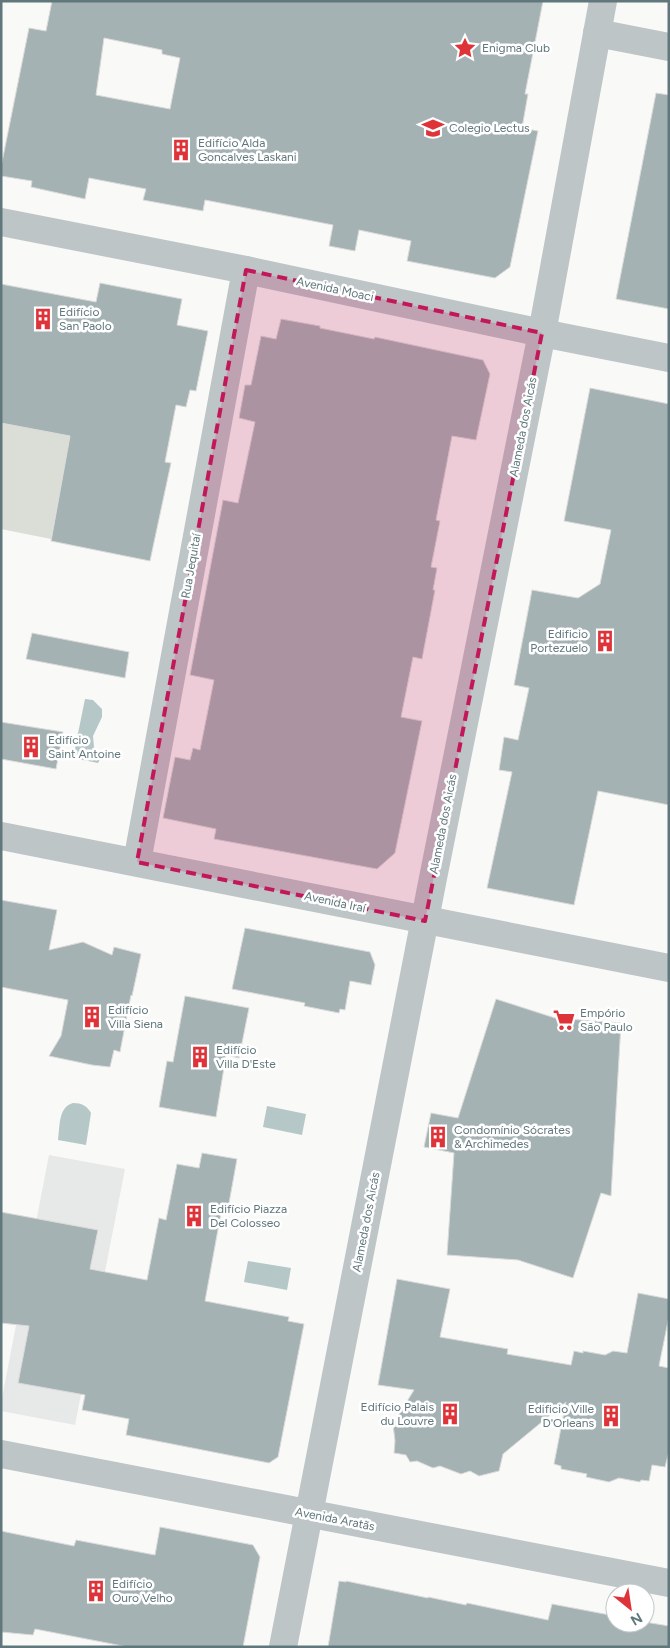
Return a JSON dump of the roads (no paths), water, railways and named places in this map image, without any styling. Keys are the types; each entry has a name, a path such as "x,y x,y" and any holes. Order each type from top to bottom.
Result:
{"street":[{"name":"Alameda dos Aicás","path":"283,1647 542,333 603,1"},
{"path":"597,33 669,47"},
{"name":"Avenida Moaci","path":"1,222 246,270 669,358"},
{"name":"Rua Jequitaí","path":"137,862 246,270"},
{"name":"Avenida Iraí","path":"1,836 669,968"},
{"name":"Avenida Aratãs","path":"1,1454 669,1583"}],"place":[{"name":"Enigma Club","path":"465,48"},
{"name":"Colegio Lectus","path":"433,128"},
{"name":"Edifício Alda Goncalves Laskani","path":"181,150"},
{"name":"Edifício San Paolo","path":"43,319"},
{"name":"Edificio Portezuelo","path":"605,641"},
{"name":"Edifício Saint Antoine","path":"31,747"},
{"name":"Edifício Villa Siena","path":"92,1017"},
{"name":"Empório São Paulo","path":"564,1020"},
{"name":"Edifício Villa D'Este","path":"200,1057"},
{"name":"Condomínio Sócrates & Archimedes","path":"438,1137"},
{"name":"Edifício Piazza Del Colosseo","path":"194,1216"},
{"name":"Edifício Palais du Louvre","path":"450,1414"},
{"name":"Edificio Ville D'Orleans","path":"611,1416"},
{"name":"Edifício Ouro Velho","path":"96,1591"}]}
